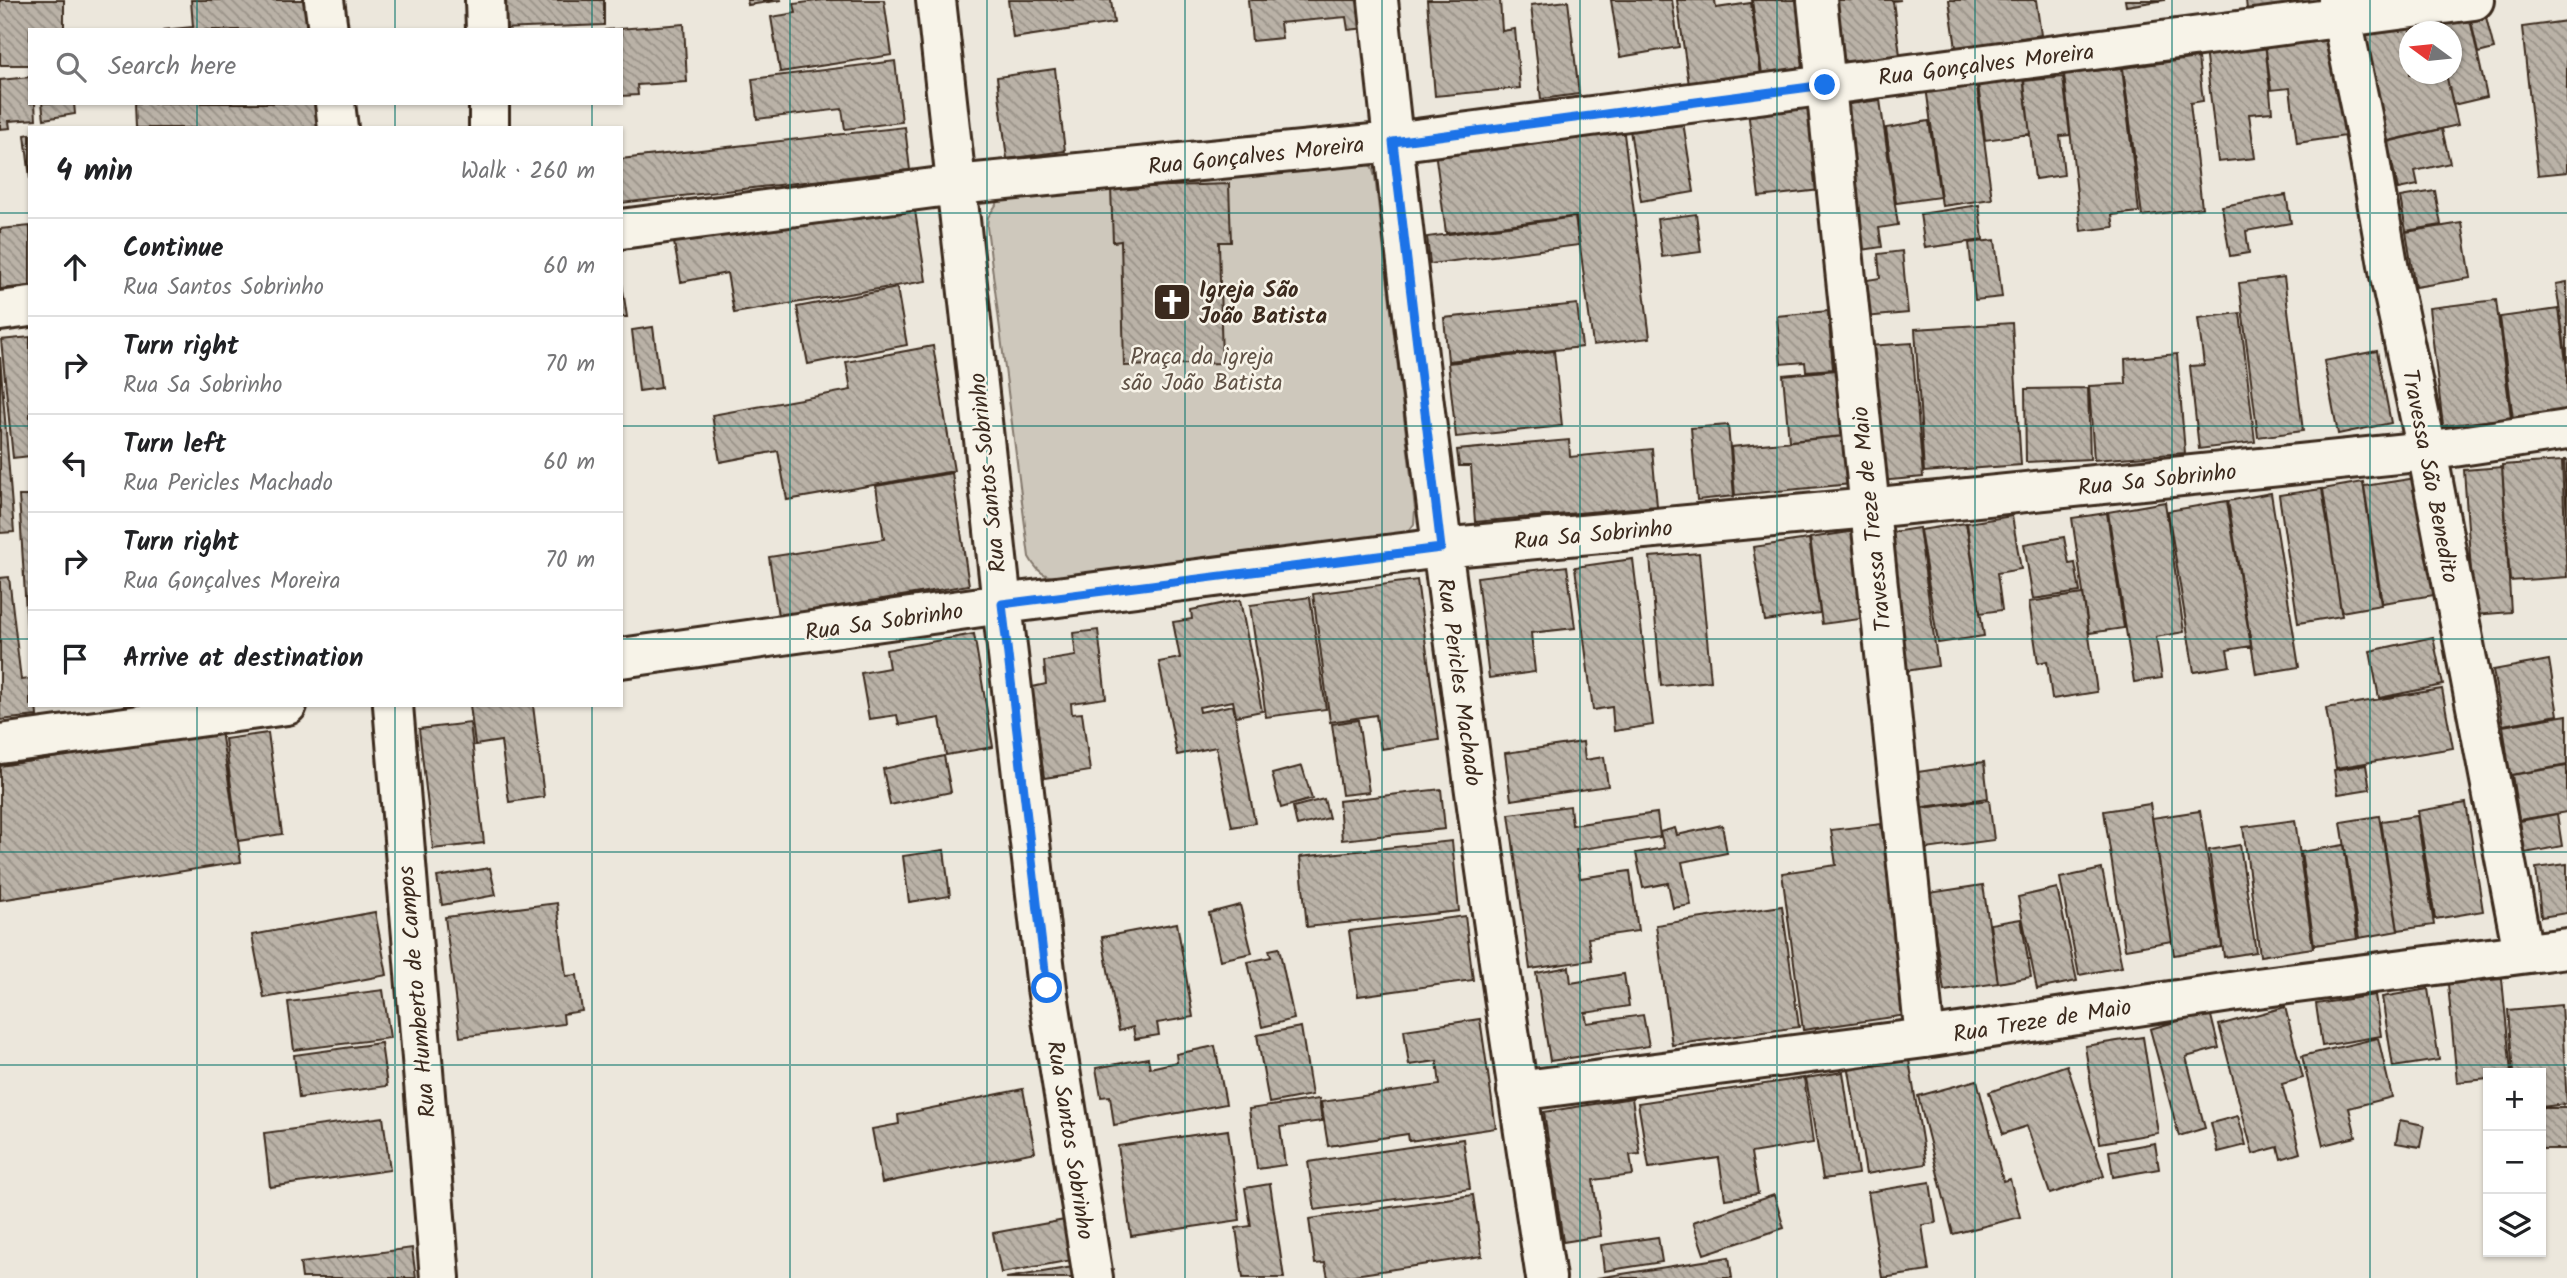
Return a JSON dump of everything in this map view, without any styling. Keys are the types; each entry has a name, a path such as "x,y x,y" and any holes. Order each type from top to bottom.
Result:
{"street":[{"path":"324,0 328,28"},
{"path":"485,0 486,28"},
{"name":"Rua Santos Sobrinho","path":"936,0 1047,988 1093,1278"},
{"name":"Rua Pericles Machado","path":"1378,0 1441,548 1546,1278"},
{"name":"Travessa Treze de Maio","path":"1817,0 1925,1038"},
{"name":"Rua Gonçalves Moreira","path":"623,229 956,185 1393,142 1825,85 2340,9 2474,0"},
{"name":"Travessa São Benedito","path":"2340,9 2523,952"},
{"path":"335,105 338,126"},
{"path":"489,105 489,126"},
{"path":"0,311 28,307"},
{"name":"Rua Sa Sobrinho","path":"623,658 1002,604 1441,548 1870,508 2427,451 2567,430"},
{"path":"0,744 272,707"},
{"name":"Rua Humberto de Campos","path":"393,707 440,1278"},
{"name":"Rua Treze de Maio","path":"1517,1091 1925,1038 2257,988 2567,948"}],"green space":[{"name":"Praça da igreja são João Batista","path":"1362,160 1372,167 1375,177 1415,509 1414,524 1406,535 1074,576 1052,577 1038,570 1029,557 987,227 988,217 1000,199"}],"building":[{"path":"0,0 64,0 64,28 28,28 28,65 0,65"},
{"path":"191,0 308,0 310,28 183,28 193,27"},
{"path":"499,0 604,0 604,25 500,28"},
{"path":"747,0 782,0 748,5"},
{"path":"823,0 884,0 892,55 780,72 771,17 796,13 794,4"},
{"path":"1008,0 1111,0 1114,23 1013,38"},
{"path":"1248,0 1363,0 1366,28 1348,30 1346,17 1280,23 1282,38 1252,41"},
{"path":"1427,0 1500,0 1502,31 1515,29 1520,88 1435,96"},
{"path":"1611,0 1672,0 1679,47 1620,57"},
{"path":"1677,0 1715,0 1716,8 1751,3 1761,75 1689,85"},
{"path":"1752,0 1805,0 1814,67 1762,75"},
{"path":"1836,0 1901,0 1893,1 1900,55 1844,62"},
{"path":"1949,0 2036,0 2041,35 1956,48"},
{"path":"2125,0 2165,0 2126,6"},
{"path":"2246,0 2294,0 2295,3 2247,10"},
{"path":"1568,1 1579,94 1541,99 1531,5"},
{"path":"2485,13 2494,49 2478,53 2470,16"},
{"path":"2469,15 2487,97 2453,105 2448,84 2462,84 2462,21 2440,21"},
{"path":"2567,21 2567,172 2538,175 2522,27"},
{"path":"684,24 687,82 637,85 638,95 623,96 623,29"},
{"path":"2399,28 2399,84 2448,84 2458,125 2388,141 2364,35"},
{"path":"2333,34 2346,136 2297,143 2290,88 2271,90 2265,42"},
{"path":"2265,42 2272,112 2249,114 2255,158 2218,162 2205,49"},
{"path":"2198,58 2203,101 2190,103 2202,208 2142,216 2123,68"},
{"path":"895,61 902,122 845,129 842,109 757,119 752,79"},
{"path":"2122,68 2139,212 2112,215 2114,227 2081,231 2064,74"},
{"path":"1055,69 1065,151 1007,159 997,77"},
{"path":"28,77 28,105 35,105 36,119 9,121 10,128 0,129 0,80"},
{"path":"2063,77 2070,135 2060,136 2064,175 2035,179 2024,81"},
{"path":"2023,78 2030,134 1985,140 1978,84"},
{"path":"1976,80 1992,199 1942,206 1926,87"},
{"path":"1880,100 1898,225 1879,228 1882,247 1855,251 1835,106"},
{"path":"1809,103 1820,190 1759,197 1748,111"},
{"path":"42,105 74,105 75,114 44,119"},
{"path":"135,105 316,105 317,126 136,126"},
{"path":"1929,121 1940,197 1896,203 1886,128"},
{"path":"1683,122 1694,192 1641,201 1630,130"},
{"path":"1623,126 1650,338 1593,345 1576,216 1446,233 1435,151"},
{"path":"905,127 910,170 623,203 623,159"},
{"path":"2442,129 2450,163 2415,171 2418,185 2398,189 2387,142"},
{"path":"28,134 28,161 25,135"},
{"name":"Igreja São João Batista","path":"1229,184 1231,242 1219,242 1222,363 1124,366 1121,241 1113,242 1111,188"},
{"path":"2435,191 2441,225 2406,231 2400,197"},
{"path":"2286,195 2291,223 2246,231 2249,253 2230,256 2222,206"},
{"path":"913,198 926,281 734,313 727,273 681,282 673,237"},
{"path":"1979,205 1983,240 1925,248 1920,214"},
{"path":"1696,214 1701,252 1662,257 1657,219"},
{"path":"1575,217 1579,245 1430,264 1427,237"},
{"path":"2462,223 2471,278 2415,287 2406,232"},
{"path":"28,226 28,286 0,289 0,229"},
{"path":"1995,240 2002,297 1975,300 1969,243"},
{"path":"1902,251 1908,313 1865,317 1861,281 1880,278 1878,254"},
{"path":"2284,277 2303,431 2258,437 2239,283"},
{"path":"2567,282 2567,363 2556,284"},
{"path":"897,288 907,345 808,364 797,307"},
{"path":"623,290 627,317 623,317"},
{"path":"2496,300 2511,418 2443,426 2429,308"},
{"path":"1577,304 1582,347 1448,361 1444,318"},
{"path":"2559,309 2567,370 2567,411 2513,419 2500,317"},
{"path":"1828,311 1833,369 1806,371 1805,362 1781,364 1777,316"},
{"path":"2240,313 2255,442 2199,449 2190,366 2204,365 2198,318"},
{"path":"2012,323 2021,465 1924,472 1915,329"},
{"path":"653,327 661,388 639,391 632,330"},
{"path":"28,337 28,456 13,458 1,340"},
{"path":"1912,343 1923,477 1880,481 1868,346"},
{"path":"933,346 954,471 787,500 778,451 720,462 712,415 851,390 846,362"},
{"path":"1554,351 1562,426 1456,437 1448,363"},
{"path":"2377,351 2391,423 2338,434 2324,361"},
{"path":"2177,354 2185,453 2094,460 2089,386 2126,384 2125,359"},
{"path":"0,357 14,532 0,533"},
{"path":"1836,370 1843,436 1789,441 1783,375"},
{"path":"2088,388 2090,459 2026,462 2025,389"},
{"path":"1728,425 1734,496 1697,500 1691,428"},
{"path":"1846,436 1851,484 1735,495 1731,447"},
{"path":"1569,440 1570,457 1652,449 1657,506 1475,522 1471,466 1459,466 1457,450"},
{"path":"2564,460 2567,460 2567,522"},
{"path":"2562,461 2567,577 2510,581 2502,465"},
{"path":"2502,467 2511,612 2474,615 2464,470"},
{"path":"952,473 969,585 778,616 769,557 884,539 876,486"},
{"path":"2423,477 2441,594 2382,603 2364,486"},
{"path":"2363,482 2381,605 2341,612 2323,489"},
{"path":"2322,489 2342,616 2298,623 2279,495"},
{"path":"2271,493 2299,667 2256,674 2228,501"},
{"path":"19,496 28,496 27,628"},
{"path":"2227,501 2251,646 2227,650 2230,666 2194,672 2168,511"},
{"path":"2165,502 2184,632 2156,637 2162,678 2134,682 2108,512"},
{"path":"2107,513 2124,628 2089,633 2072,518"},
{"path":"2012,516 2021,569 1997,573 2002,610 1980,613 1967,523"},
{"path":"1966,523 1984,636 1938,643 1920,530"},
{"path":"1919,528 1938,666 1899,672 1880,534"},
{"path":"1856,531 1868,618 1822,624 1810,538"},
{"path":"2064,537 2069,564 2075,563 2080,592 2033,599 2024,544"},
{"path":"1809,539 1820,613 1765,621 1753,547"},
{"path":"1699,553 1711,681 1661,686 1650,557"},
{"path":"1633,559 1653,725 1614,731 1612,707 1593,710 1575,567"},
{"path":"1567,566 1575,628 1531,633 1535,672 1489,678 1477,577"},
{"path":"9,577 21,680 28,679 28,707 36,707 37,716 0,720 0,578"},
{"path":"1417,580 1439,740 1381,749 1376,715 1330,722 1313,594"},
{"path":"2083,594 2097,692 2052,699 2047,661 2038,663 2029,602"},
{"path":"1310,597 1326,709 1266,717 1250,605"},
{"path":"1240,600 1262,711 1236,716 1233,701 1199,707 1200,712 1233,705 1255,823 1232,827 1216,747 1177,755 1159,662 1180,658 1173,622 1192,619 1191,610"},
{"path":"1098,630 1106,698 1071,703 1072,714 1082,713 1090,771 1044,778 1032,687 1046,684 1044,661 1076,656 1073,633"},
{"path":"974,634 993,747 946,755 940,718 899,725 897,715 869,719 861,673 889,668 886,650"},
{"path":"2433,637 2443,685 2379,698 2370,651"},
{"path":"2549,660 2558,715 2503,725 2493,670"},
{"path":"2442,689 2453,748 2336,768 2326,708"},
{"path":"470,707 533,707 544,797 509,802 501,741 475,745"},
{"path":"2567,715 2567,765 2510,775 2503,726"},
{"path":"1358,720 1369,792 1342,795 1332,724"},
{"path":"470,723 484,843 433,849 419,729"},
{"path":"221,731 241,862 0,900 0,766"},
{"path":"268,733 282,834 238,841 225,739"},
{"path":"1583,742 1585,760 1604,757 1608,786 1511,800 1505,753"},
{"path":"944,756 951,792 890,805 883,769"},
{"path":"1984,762 1988,798 1916,808 1911,773"},
{"path":"2366,765 2370,789 2338,794 2334,770"},
{"path":"1302,766 1312,799 1281,808 1272,774"},
{"path":"2567,766 2567,812 2519,820 2512,775"},
{"path":"1441,789 1445,829 1342,840 1339,801"},
{"path":"1324,799 1329,818 1297,826 1293,807"},
{"path":"1989,800 1994,840 1919,850 1914,809"},
{"path":"2466,803 2483,911 2435,919 2418,811"},
{"path":"2150,804 2172,941 2125,949 2104,811"},
{"path":"1570,806 1572,825 1657,813 1660,837 1576,850 1580,878 1630,871 1638,931 1588,938 1592,960 1530,969 1509,814"},
{"path":"2200,811 2222,947 2174,955 2152,818"},
{"path":"2557,814 2562,846 2525,853 2520,821"},
{"path":"2379,816 2398,931 2359,938 2341,822"},
{"path":"2417,816 2434,925 2398,930 2381,821"},
{"path":"2295,820 2313,948 2260,956 2243,827"},
{"path":"1881,824 1907,1015 1803,1030 1782,873 1836,865 1831,830"},
{"path":"1722,825 1727,853 1682,862 1691,905 1673,908 1668,883 1643,888 1636,853 1664,848 1660,832 1675,828 1677,835"},
{"path":"1452,841 1459,911 1307,927 1300,857"},
{"path":"2240,845 2256,952 2224,957 2209,850"},
{"path":"2344,845 2357,939 2314,945 2301,852"},
{"path":"944,850 950,896 909,902 903,856"},
{"path":"2567,864 2567,913 2541,917 2536,868"},
{"path":"490,868 496,895 442,905 437,877"},
{"path":"2102,869 2122,967 2079,975 2060,878"},
{"path":"1983,885 1998,983 1944,991 1929,893"},
{"path":"2057,888 2077,981 2037,989 2018,897"},
{"path":"557,903 566,976 577,975 582,1011 563,1014 564,1024 460,1037 445,917"},
{"path":"1240,905 1252,953 1220,960 1209,913"},
{"path":"1782,906 1799,1027 1672,1045 1656,925"},
{"path":"375,912 387,975 264,998 252,935"},
{"path":"1465,916 1473,980 1358,996 1349,931"},
{"path":"2021,919 2031,977 1998,983 1990,924"},
{"path":"1177,923 1193,1017 1157,1023 1159,1035 1135,1039 1133,1027 1119,1031 1102,937"},
{"path":"1279,948 1294,1019 1262,1027 1248,962 1271,957 1269,950"},
{"path":"1569,967 1571,983 1624,974 1629,1006 1585,1013 1587,1023 1643,1015 1649,1046 1550,1061 1536,973"},
{"path":"2502,979 2511,1068 2483,1068 2483,1079 2457,1082 2448,984"},
{"path":"2428,989 2439,1060 2393,1067 2382,997"},
{"path":"383,990 390,1038 294,1050 288,1002"},
{"path":"2375,995 2381,1036 2322,1046 2316,1004"},
{"path":"2561,1005 2567,1104 2546,1106 2546,1068 2513,1068 2508,1010"},
{"path":"2285,1007 2303,1078 2282,1084 2300,1153 2281,1159 2278,1147 2253,1154 2219,1025"},
{"path":"2210,1012 2219,1048 2186,1057 2205,1128 2179,1136 2150,1029"},
{"path":"1480,1019 1496,1128 1409,1141 1408,1134 1328,1146 1321,1102 1440,1085 1437,1061 1409,1065 1404,1030"},
{"path":"1301,1027 1312,1095 1269,1103 1257,1035"},
{"path":"2143,1037 2158,1133 2100,1143 2085,1046"},
{"path":"2378,1038 2392,1097 2349,1108 2356,1137 2323,1145 2302,1056"},
{"path":"381,1043 387,1086 299,1098 294,1055"},
{"path":"1215,1046 1226,1104 1114,1125 1110,1096 1101,1097 1096,1068 1148,1058 1150,1068 1177,1062 1176,1054"},
{"path":"1909,1060 1926,1164 1866,1174 1849,1070"},
{"path":"2067,1065 2104,1176 2050,1194 2027,1126 2003,1134 1989,1092"},
{"path":"1843,1072 1858,1174 1823,1179 1806,1078"},
{"path":"1804,1078 1813,1143 1751,1153 1758,1194 1725,1199 1719,1158 1649,1168 1638,1103"},
{"path":"1977,1080 2003,1181 2010,1179 2020,1217 1953,1234 1918,1096"},
{"path":"1023,1089 1035,1152 882,1183 872,1129 899,1124 898,1115"},
{"path":"1632,1098 1640,1154 1630,1155 1633,1175 1593,1180 1601,1236 1563,1242 1544,1112"},
{"path":"1319,1099 1322,1121 1280,1127 1285,1165 1257,1169 1249,1109"},
{"path":"2546,1108 2567,1108 2567,1149 2546,1149"},
{"path":"2238,1116 2246,1145 2218,1152 2211,1123"},
{"path":"383,1117 390,1170 270,1187 264,1133"},
{"path":"2400,1120 2424,1125 2420,1147 2396,1143"},
{"path":"1228,1130 1240,1220 1131,1236 1118,1146"},
{"path":"1463,1139 1470,1189 1315,1210 1308,1162"},
{"path":"2155,1143 2159,1169 2113,1177 2109,1151"},
{"path":"1930,1182 1936,1223 1922,1225 1929,1271 1882,1278 1868,1192"},
{"path":"1270,1184 1284,1278 1243,1278 1236,1228 1251,1226 1245,1188"},
{"path":"1473,1195 1482,1256 1334,1278 1328,1278 1325,1263 1315,1264 1309,1219"},
{"path":"1774,1195 1784,1228 1704,1254 1693,1222"},
{"path":"1065,1220 1072,1260 1001,1273 993,1233"},
{"path":"1658,1237 1662,1262 1604,1271 1601,1245"},
{"path":"412,1248 416,1278 302,1278 300,1263"},
{"path":"1729,1257 1732,1278 1597,1278"},
{"path":"1073,1267 1075,1278 1006,1278"}],"place":[{"name":"Igreja São João Batista","path":"1172,302"}],"route":[{"path":"1047,988 1002,604 1441,548 1393,142 1825,85"}]}
